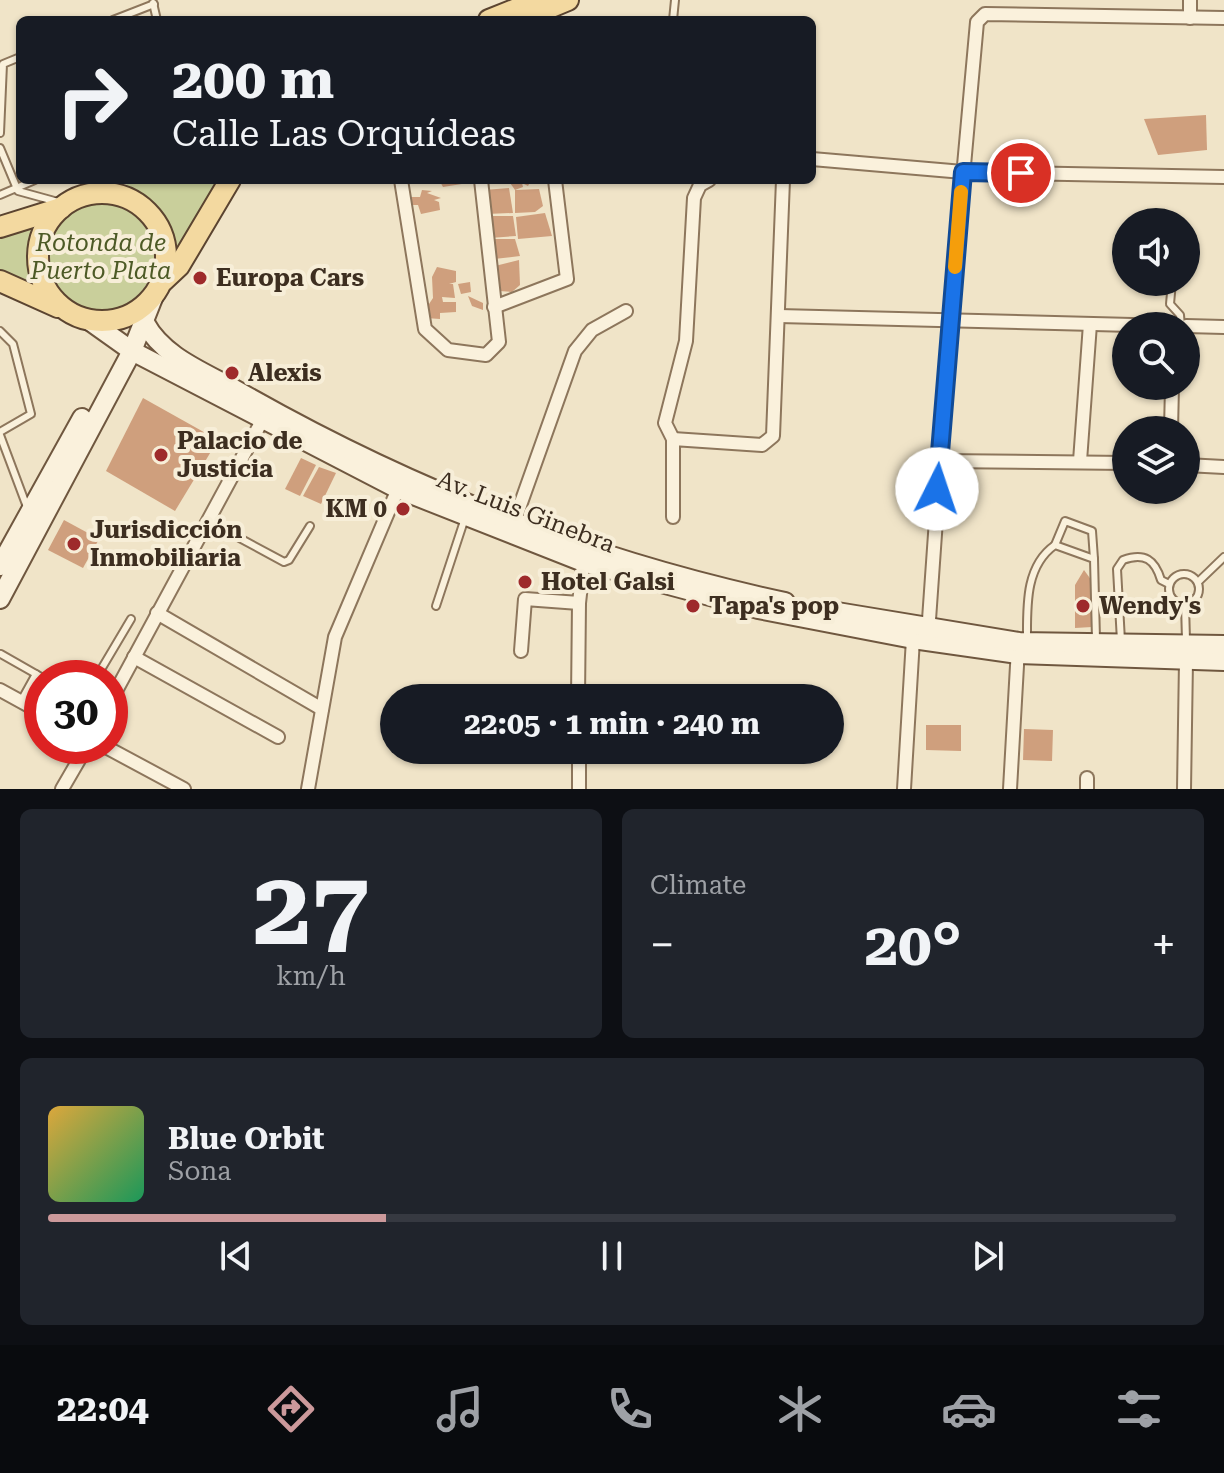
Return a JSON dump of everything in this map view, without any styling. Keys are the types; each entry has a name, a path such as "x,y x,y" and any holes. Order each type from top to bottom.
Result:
{"main road":[{"path":"510,16 541,10 568,0"},
{"path":"0,227 63,207 109,184"},
{"path":"0,281 87,319 106,321 125,317 142,307 179,266 228,184"},
{"path":"85,196 106,193 126,198 151,216 165,243 166,264 158,288"},
{"path":"63,207 44,232 38,260 47,288 65,309"}],"street":[{"path":"1105,16 1106,0"},
{"path":"1190,0 1190,18"},
{"path":"904,789 923,635 963,172 980,16 1224,18"},
{"path":"816,159 963,172 1224,177"},
{"path":"402,184 425,329 448,350 486,355 499,342 481,184"},
{"path":"494,307 567,279 555,184"},
{"path":"673,517 673,439 665,423 686,341 694,198 702,184"},
{"path":"673,439 762,445 770,442 773,436 783,184"},
{"path":"0,566 126,348 145,323 158,288"},
{"path":"512,529 575,351 592,330 626,311"},
{"path":"779,316 1112,325"},
{"name":"Av. Luis Ginebra","path":"87,319 126,348 263,419 401,482 585,556 758,609 923,635 1022,646 1186,652 1224,645"},
{"name":"Av. Luis Ginebra","path":"145,323 166,350 265,407 466,517 512,529"},
{"path":"1080,461 1090,324"},
{"path":"1200,326 1224,327"},
{"path":"0,599 126,348"},
{"path":"128,668 263,419"},
{"path":"939,461 1112,462"},
{"path":"1200,466 1224,467"},
{"path":"308,789 335,637 401,482"},
{"path":"578,684 579,603 585,556"},
{"path":"521,651 525,599 579,603"},
{"path":"157,613 322,709"},
{"name":"Av. Luis Ginebra","path":"1022,646 1121,644 1186,652 1224,661"},
{"path":"1010,789 1022,646"},
{"path":"1184,789 1186,652"},
{"path":"134,657 278,737"},
{"path":"0,690 24,703"},
{"path":"128,759 184,789"},
{"path":"62,789 77,764"},
{"path":"579,764 579,789"}],"lane":[{"path":"122,16 153,2"},
{"path":"0,133 3,64 16,59"},
{"path":"0,148 17,188 63,207"},
{"path":"0,195 26,184"},
{"path":"0,331 13,344 31,414 0,433 29,514"},
{"path":"436,606 466,517"},
{"path":"208,521 284,562 289,560 310,526"},
{"path":"1022,646 1030,580 1046,551 1055,545 1065,521 1092,531 1096,643"},
{"path":"1055,545 1094,559"},
{"path":"1198,582 1224,557"},
{"path":"1121,644 1117,569 1123,560 1150,558 1155,562 1161,580 1169,584 1174,601 1185,604"},
{"path":"1169,584 1183,574 1198,582"},
{"path":"1185,604 1199,594 1198,582"},
{"path":"1185,604 1186,652"},
{"path":"107,660 131,619"},
{"path":"1,654 24,667"},
{"path":"21,701 24,697"}],"green space":[{"path":"127,184 221,184 175,262 169,236 159,217 120,187"},
{"name":"Rotonda de Puerto Plata","path":"101,204 121,208 138,220 150,237 154,257 150,277 138,294 121,306 101,310 81,306 64,294 52,277 48,257 52,237 64,220 81,208"},
{"path":"40,220 31,255 40,290 0,273 0,235"}],"building":[{"path":"1206,115 1207,150 1158,155 1144,119"},
{"path":"511,184 522,184 523,187 515,190"},
{"path":"509,188 513,213 487,214 484,190"},
{"path":"539,189 543,206 535,212 515,213 515,190"},
{"path":"422,190 432,191 427,193 441,198 434,200 439,202 440,210 421,214 418,205 411,205 410,197 420,197"},
{"path":"545,213 552,236 518,239 516,217"},
{"path":"487,216 513,216 516,236 490,238"},
{"path":"487,239 515,239 520,256 494,259"},
{"path":"519,260 520,285 512,292 499,291 491,267"},
{"path":"437,267 456,271 456,282 449,284 453,284 455,298 442,297 443,302 456,302 456,312 440,313 440,319 426,318 425,310 433,298 432,277"},
{"path":"470,282 471,292 461,294 458,284"},
{"path":"468,296 483,303 483,310 472,306"},
{"name":"Palacio de Justicia","path":"143,398 218,440 175,511 106,471"},
{"path":"301,458 316,465 300,496 285,489"},
{"path":"319,467 336,473 321,504 303,496"},
{"name":"Jurisdicción Inmobiliaria","path":"64,520 99,539 83,568 48,550"},
{"name":"Wendy's","path":"1084,570 1092,581 1092,627 1075,628 1075,585"},
{"path":"926,725 961,725 961,751 926,750"},
{"path":"1024,729 1053,730 1052,761 1023,760"}],"slow traffic":[{"path":"955,267 961,192"}],"place":[{"name":"Europa Cars","path":"200,278"},
{"name":"Alexis","path":"232,373"},
{"name":"Palacio de Justicia","path":"161,455"},
{"name":"KM 0","path":"403,509"},
{"name":"Jurisdicción Inmobiliaria","path":"74,544"},
{"name":"Hotel Galsi","path":"525,582"},
{"name":"Tapa's pop","path":"693,606"},
{"name":"Wendy's","path":"1083,606"}],"route":[{"path":"937,489 963,172 1021,173"}]}
